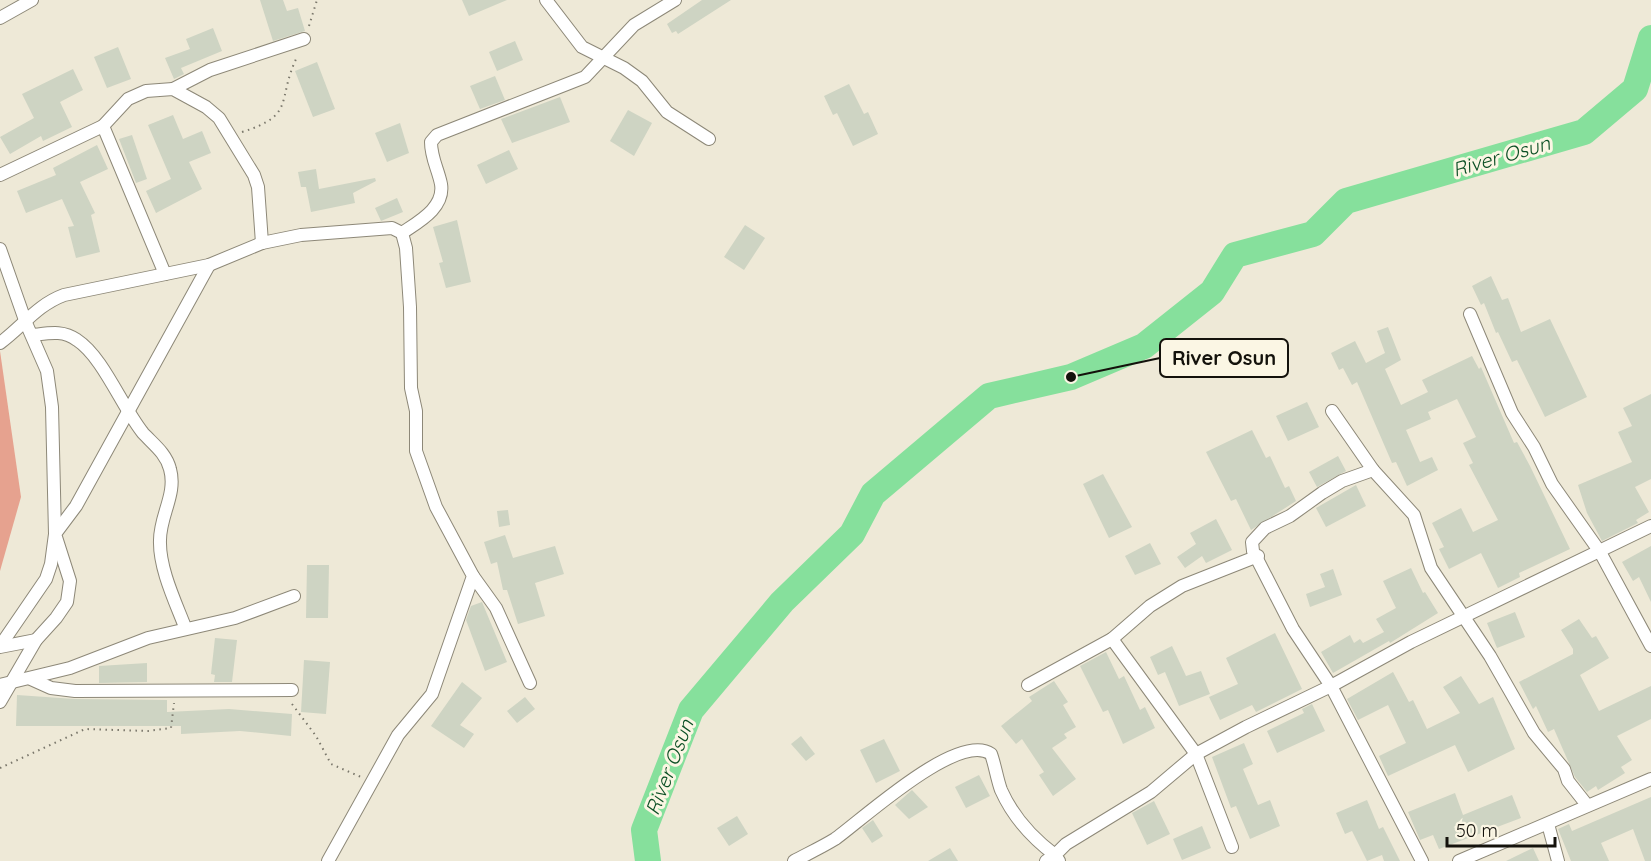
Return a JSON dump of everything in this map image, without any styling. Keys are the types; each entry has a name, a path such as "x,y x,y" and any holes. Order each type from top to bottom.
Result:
{"street":[{"path":"0,18 32,0"},
{"path":"546,0 582,47 624,68 642,81 667,112 709,139"},
{"path":"402,233 430,214 440,198 441,186 431,155 431,142 437,135 585,77 634,25 675,0"},
{"path":"2,172 39,159 103,126 134,95 146,91 173,89 210,70 304,39"},
{"path":"173,89 206,107 219,118 254,175 258,187 262,243"},
{"path":"103,126 165,274"},
{"path":"0,343 26,323 46,302 64,295 209,265 262,243 338,230 376,231 392,228 402,233 406,248 410,296 411,388 416,420 416,452 436,507 473,576 495,608 530,683"},
{"path":"0,249 26,323 47,371 52,407 55,534 51,564 46,579 0,647"},
{"path":"55,534 76,506 209,265"},
{"path":"1470,314 1512,413 1534,447 1552,484 1600,552 1651,646"},
{"path":"33,335 55,332 67,334 79,341 112,383 128,412 162,452 170,467 173,486 159,540 185,627"},
{"path":"1332,411 1373,470 1414,515 1431,568 1465,617 1534,732 1564,769 1568,781 1587,805"},
{"path":"1373,470 1342,481 1290,516 1265,528 1252,542 1253,551 1258,556 1293,629 1331,686 1422,861"},
{"path":"794,861 833,840 890,794 933,766 970,748 981,748 991,754 1001,789 1017,817 1053,859 1066,844 1151,792 1196,754 1331,686 1411,642 1651,526"},
{"path":"0,702 36,640 67,602 70,590 55,534"},
{"path":"1028,685 1112,639 1150,606 1182,586 1258,556"},
{"path":"328,861 398,735 432,694 473,576"},
{"path":"0,685 13,680 31,679 185,627 217,623 294,596"},
{"path":"1112,639 1196,754 1232,847"},
{"path":"0,647 36,640"},
{"path":"31,679 51,688 75,691 292,690"},
{"path":"1458,861 1651,779"},
{"path":"1548,824 1558,861"}],"path":[{"path":"230,135 270,122 278,115 288,75 304,39 317,0"},
{"path":"292,690 293,707 316,736 331,764 372,782"},
{"path":"0,768 85,729 171,728 174,691"}],"shaded area":[{"path":"0,351 21,497 0,571"}],"building":[{"path":"260,0 283,0 287,11 298,8 305,31 273,41"},
{"path":"462,0 507,0 469,16"},
{"path":"702,0 731,0 678,34 676,31 672,33 667,24"},
{"path":"213,28 222,51 181,68 184,74 174,79 165,58 190,49 186,39"},
{"path":"515,41 523,60 497,71 489,52"},
{"path":"118,47 131,79 107,88 94,57"},
{"path":"317,62 335,109 313,117 295,71"},
{"path":"73,69 83,90 60,102 72,127 43,141 41,136 10,154 0,137 34,118 22,94"},
{"path":"495,76 505,100 480,109 470,86"},
{"path":"849,84 864,114 868,112 878,134 853,146 837,113 833,115 824,96"},
{"path":"560,97 570,122 512,143 501,119"},
{"path":"628,110 652,123 634,156 610,141"},
{"path":"173,115 183,139 202,131 211,153 189,162 202,189 156,213 146,191 171,179 148,125"},
{"path":"400,123 409,153 387,162 375,133"},
{"path":"132,135 147,179 136,183 119,139"},
{"path":"97,145 108,169 80,182 95,213 91,215 100,252 76,258 68,227 74,226 62,199 26,213 17,191 56,175 53,168"},
{"path":"509,150 518,169 486,184 477,165"},
{"path":"316,169 319,189 375,178 376,181 353,193 355,203 311,212 306,187 301,187 298,172"},
{"path":"397,198 403,212 381,221 375,208"},
{"path":"457,220 471,282 446,288 439,263 443,262 433,227"},
{"path":"745,225 765,238 744,270 724,257"},
{"path":"1491,276 1502,300 1508,298 1521,332 1550,319 1587,397 1545,417 1517,360 1512,362 1498,332 1496,333 1484,303 1481,305 1472,286"},
{"path":"1388,327 1401,360 1385,369 1401,405 1428,392 1422,380 1472,356 1479,369 1481,367 1514,443 1517,442 1530,466 1570,549 1519,573 1520,577 1498,588 1481,553 1449,569 1439,549 1444,547 1432,523 1461,508 1473,532 1498,520 1469,465 1473,463 1463,443 1476,437 1457,399 1428,412 1431,419 1406,430 1420,462 1432,457 1438,470 1407,486 1396,462 1392,463 1357,382 1352,385 1343,368 1339,370 1331,353 1355,341 1366,363 1385,353 1377,331"},
{"path":"1651,394 1651,479 1635,487 1649,512 1636,520 1638,523 1602,541 1587,513 1578,485 1632,462 1618,432 1632,426 1623,408"},
{"path":"1307,402 1319,427 1288,441 1276,416"},
{"path":"1252,430 1266,458 1270,456 1285,488 1289,486 1296,501 1251,530 1236,499 1231,501 1206,452"},
{"path":"1338,456 1346,471 1317,487 1309,472"},
{"path":"1103,474 1132,527 1109,538 1083,484"},
{"path":"1356,485 1366,506 1326,527 1316,508"},
{"path":"508,510 510,525 499,527 497,511"},
{"path":"1216,519 1232,550 1206,563 1202,556 1185,568 1177,557 1196,544 1190,533"},
{"path":"505,535 513,558 555,546 564,574 535,583 545,616 518,624 507,590 503,590 497,562 491,564 484,542"},
{"path":"1150,543 1161,564 1135,575 1125,556"},
{"path":"1651,546 1651,602 1639,577 1633,581 1622,562"},
{"path":"307,565 329,565 328,618 306,618"},
{"path":"1411,568 1423,593 1425,592 1438,613 1390,643 1389,641 1333,673 1321,652 1350,635 1354,643 1360,639 1363,643 1384,632 1376,619 1396,608 1383,581"},
{"path":"1333,569 1342,595 1310,607 1306,594 1325,587 1320,574"},
{"path":"482,602 507,662 485,671 466,620 471,606"},
{"path":"1515,612 1525,637 1497,648 1487,623"},
{"path":"1579,619 1592,638 1596,636 1609,658 1580,675 1599,711 1651,686 1651,719 1617,736 1632,760 1621,767 1625,773 1598,790 1596,786 1587,792 1575,777 1554,729 1548,732 1536,706 1533,709 1519,682 1573,654 1573,649 1561,630"},
{"path":"1275,633 1302,689 1256,712 1252,705 1220,720 1209,697 1238,684 1226,658"},
{"path":"215,638 237,640 232,682 214,682 215,675 211,674"},
{"path":"1172,646 1186,676 1201,671 1210,694 1179,706 1165,672 1158,675 1150,657"},
{"path":"1106,652 1119,679 1124,676 1140,710 1145,707 1155,728 1123,744 1108,710 1103,712 1080,666"},
{"path":"304,660 330,662 326,714 301,712"},
{"path":"147,663 147,682 99,683 99,666"},
{"path":"1393,672 1409,702 1413,700 1427,729 1460,713 1443,687 1461,676 1479,704 1493,697 1515,749 1468,772 1455,745 1388,776 1379,756 1406,743 1388,705 1358,720 1347,699"},
{"path":"1054,681 1068,702 1063,705 1076,727 1064,734 1067,738 1052,748 1076,779 1053,796 1039,775 1044,772 1022,739 1016,744 1001,726 1032,701 1029,697"},
{"path":"462,682 482,698 460,725 474,734 464,748 431,726"},
{"path":"17,695 75,699 167,700 167,712 229,709 292,714 291,736 240,731 181,734 181,726 16,726"},
{"path":"525,697 535,709 517,723 507,711"},
{"path":"1312,704 1325,731 1277,753 1267,731 1304,713 1302,709"},
{"path":"801,736 815,754 806,761 791,744"},
{"path":"884,739 900,771 876,783 860,750"},
{"path":"1244,743 1253,764 1243,769 1258,805 1270,800 1280,826 1250,839 1236,806 1231,808 1212,757"},
{"path":"979,775 990,796 966,808 955,787"},
{"path":"912,790 928,807 909,819 895,805"},
{"path":"1455,793 1463,815 1512,795 1521,818 1439,849 1433,835 1420,840 1408,812"},
{"path":"1651,797 1651,861 1645,861 1633,829 1601,843 1609,861 1571,861 1558,829 1569,824 1572,831"},
{"path":"1367,800 1379,829 1383,827 1400,861 1384,861 1382,855 1367,861 1352,831 1345,834 1336,813"},
{"path":"1154,801 1170,834 1147,845 1132,813"},
{"path":"737,816 748,834 729,846 717,828"},
{"path":"873,820 883,836 872,843 862,828"},
{"path":"1202,826 1211,848 1182,860 1173,839"},
{"path":"950,848 958,861 928,861"},
{"path":"1533,848 1539,861 1506,861"}],"waterway":[{"name":"River Osun","path":"648,861 644,830 691,710 782,602 852,534 873,494 989,396 1071,377 1144,346 1212,292 1235,255 1313,234 1346,201 1584,132 1635,89 1651,38"}],"place":[{"name":"River Osun","path":"1071,377"}]}
